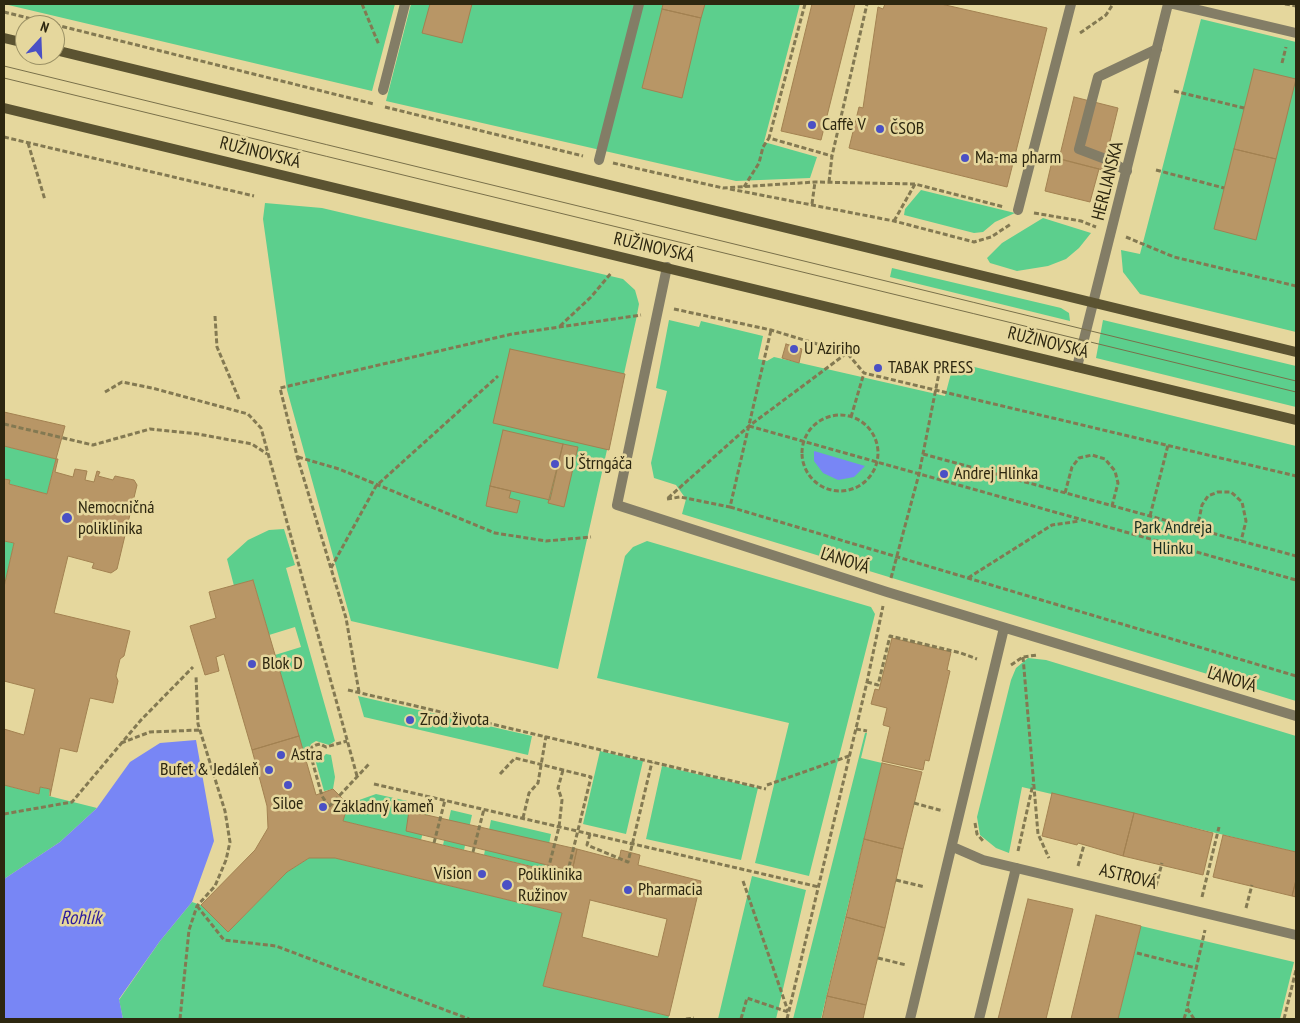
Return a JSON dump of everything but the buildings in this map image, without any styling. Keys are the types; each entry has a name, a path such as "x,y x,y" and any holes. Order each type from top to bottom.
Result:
{"street":[{"path":"383,90 405,4"},
{"path":"599,160 639,4"},
{"path":"1023,211 1071,4"},
{"name":"HERLIANSKA","path":"1076,366 1094,303 1168,4"},
{"path":"1173,4 1296,33"},
{"path":"1127,171 1108,160 1079,149 1098,77 1157,49"},
{"path":"65,52 1296,352"},
{"name":"RUŽINOVSKÁ","path":"4,108 1296,420"},
{"name":"ĽANOVÁ","path":"667,268 616,505 1004,628 1296,716"},
{"path":"910,1019 953,847 1004,628"},
{"name":"ASTROVÁ","path":"953,847 983,860 1016,864 1296,934"},
{"path":"979,1019 1016,864"}],"path":[{"path":"362,4 376,41 391,58"},
{"path":"744,187 759,163 763,147 769,138 805,4"},
{"path":"829,182 832,156 867,4"},
{"path":"1060,48 1106,14 1113,4"},
{"path":"1285,4 1296,6"},
{"path":"4,12 599,160 723,188 812,204 974,242 991,237 1013,222"},
{"path":"1282,63 1287,46"},
{"path":"1174,91 1244,108"},
{"path":"4,137 254,196"},
{"path":"769,138 832,156"},
{"path":"28,142 45,200"},
{"path":"1156,170 1224,188"},
{"path":"723,188 815,182 915,184 1023,211 1081,221 1112,231 1174,257 1296,286"},
{"path":"812,204 815,182"},
{"path":"894,222 915,184"},
{"path":"560,327 612,272"},
{"path":"659,306 771,330 847,353 864,373 1296,476"},
{"path":"359,692 346,618 297,456 280,388 512,334 642,315"},
{"path":"215,316 217,347 239,399"},
{"path":"730,507 771,330"},
{"path":"847,353 749,426 667,498 680,497 730,507 1296,676"},
{"path":"890,581 899,557 919,474 940,368"},
{"path":"851,417 864,373"},
{"path":"331,569 376,486 498,376"},
{"path":"104,392 122,382 248,414 261,428 357,776"},
{"path":"828,417 851,417 870,430 876,440 877,463 872,475 853,490 829,490 818,484 806,471 802,453 804,442 809,431 818,422 828,417"},
{"path":"4,424 93,445 150,429 198,434 252,444 267,454"},
{"path":"749,426 1296,580"},
{"path":"1150,516 1168,446"},
{"path":"923,454 1296,556"},
{"path":"1065,493 1072,467 1079,458 1092,455 1105,459 1115,471 1118,483 1112,506"},
{"path":"297,456 339,469 376,486 438,508 495,532 546,541 591,537"},
{"path":"1197,529 1202,505 1208,496 1218,492 1231,492 1242,502 1246,521 1241,541"},
{"path":"968,578 1052,526 1084,520"},
{"path":"787,1019 850,756 884,603"},
{"path":"867,682 878,685 890,636 961,653 977,659"},
{"path":"1008,667 1023,657 1040,655"},
{"path":"1023,657 1038,834 1049,860"},
{"path":"4,814 72,802 120,744 193,667"},
{"path":"180,1019 188,930 197,906 215,886 226,860 230,842 224,811 200,730 196,676"},
{"path":"348,690 766,787 850,756"},
{"path":"856,729 867,731"},
{"path":"120,744 150,732 200,730"},
{"path":"523,818 529,793 538,783 546,736"},
{"path":"329,807 322,796 310,753 312,747 316,744 326,747 348,741"},
{"path":"500,774 515,758 591,777 567,875"},
{"path":"590,834 587,845 628,862 652,762"},
{"path":"324,812 369,764"},
{"path":"548,870 559,827 562,800 558,788 563,770"},
{"path":"1016,864 1034,780"},
{"path":"374,784 818,888"},
{"path":"434,843 445,800"},
{"path":"914,803 944,811"},
{"path":"473,852 484,809"},
{"path":"974,815 977,834 986,845"},
{"path":"1200,903 1219,827"},
{"path":"1076,874 1084,844"},
{"path":"1154,892 1162,863"},
{"path":"896,880 925,887"},
{"path":"743,881 788,1012"},
{"path":"1245,913 1252,885"},
{"path":"197,906 224,940 276,946 469,1019"},
{"path":"1184,1019 1208,913"},
{"path":"1137,953 1196,968"},
{"path":"878,958 907,965"},
{"path":"1284,1019 1296,970"},
{"path":"741,1019 747,998 788,1012"},
{"path":"1187,1008 1194,1019"},
{"path":"686,1019 694,1018"}],"green space":[{"path":"4,4 395,4 372,91 65,18 65,15 51,15"},
{"path":"411,4 800,4 764,142 817,157 810,178 736,181 386,101"},
{"path":"1201,19 1296,42 1296,332 1140,294 1123,272 1121,250 1140,254"},
{"path":"921,190 1015,213 995,222 983,232 974,233 904,215 905,209"},
{"path":"265,203 322,208 623,279 635,290 639,304 636,320 558,669 351,621 287,390 263,219"},
{"path":"1043,218 1091,233 1079,248 1066,259 1048,266 1017,271 990,263 987,258 1002,243"},
{"path":"892,268 1061,308 1069,313 1070,321 890,277"},
{"name":"Park Andreja Hlinku","path":"669,320 699,327 701,321 763,336 758,359 767,361 774,357 945,396 954,362 1296,446 1296,701 682,514 686,499 676,485 654,478 651,463 667,391 656,388"},
{"path":"1103,320 1296,366 1296,407 1096,358"},
{"path":"4,446 56,459 47,494 9,484 10,480 4,479"},
{"path":"284,529 295,565 286,568 335,741 329,745 316,741 311,744 305,758 275,655 301,647 295,627 269,635 253,580 234,586 227,559 248,540 269,530"},
{"path":"4,541 14,543 4,587"},
{"path":"647,541 871,607 875,614 809,876 755,863 789,723 597,678 625,556 633,547"},
{"path":"1028,658 1046,660 1296,736 1296,852 1022,787 1009,853 996,848 980,835 977,817 1011,680 1016,668"},
{"path":"358,696 532,736 528,755 364,717"},
{"path":"865,733 867,733 861,758 882,763 821,1019 793,1019"},
{"path":"600,751 643,761 626,834 583,824"},
{"path":"326,754 331,755 335,777 333,789 324,791 315,759 320,760"},
{"path":"662,766 758,788 741,860 646,839"},
{"path":"4,785 38,794 40,787 50,789 49,796 97,808 60,842 4,879"},
{"path":"376,794 430,806 421,840 343,821 348,804"},
{"path":"451,810 472,815 464,850 443,845"},
{"path":"491,820 551,834 544,869 484,855"},
{"path":"309,858 335,858 562,913 543,986 669,1016 668,1019 123,1019 119,1000 160,941 192,902 201,905 228,932 287,872"},
{"path":"752,876 806,890 776,1019 718,1019"},
{"path":"1141,926 1294,962 1280,1019 1118,1019"}],"water":[{"path":"814,451 865,466 854,477 838,480 823,473 814,461"},
{"name":"Rohlík","path":"196,740 214,841 192,902 160,941 119,999 123,1019 4,1019 4,879 60,842 97,808 130,762 160,743"}],"tram line":[{"path":"4,66 1296,381"},
{"path":"4,78 1296,392"}],"place":[{"name":"Caffè V","path":"812,125"},
{"name":"ČSOB","path":"880,129"},
{"name":"Ma-ma pharm","path":"965,158"},
{"name":"U Aziriho","path":"794,349"},
{"name":"TABAK PRESS","path":"878,368"},
{"name":"U Štrngáča","path":"555,464"},
{"name":"Andrej Hlinka","path":"944,474"},
{"name":"Nemocničná poliklinika","path":"67,518"},
{"name":"Blok D","path":"252,664"},
{"name":"Zrod života","path":"410,720"},
{"name":"Astra","path":"281,755"},
{"name":"Bufet & Jedáleň","path":"269,770"},
{"name":"Siloe","path":"288,785"},
{"name":"Základný kameň","path":"323,807"},
{"name":"Vision","path":"482,874"},
{"name":"Poliklinika Ružinov","path":"507,885"},
{"name":"Pharmacia","path":"628,890"}]}
